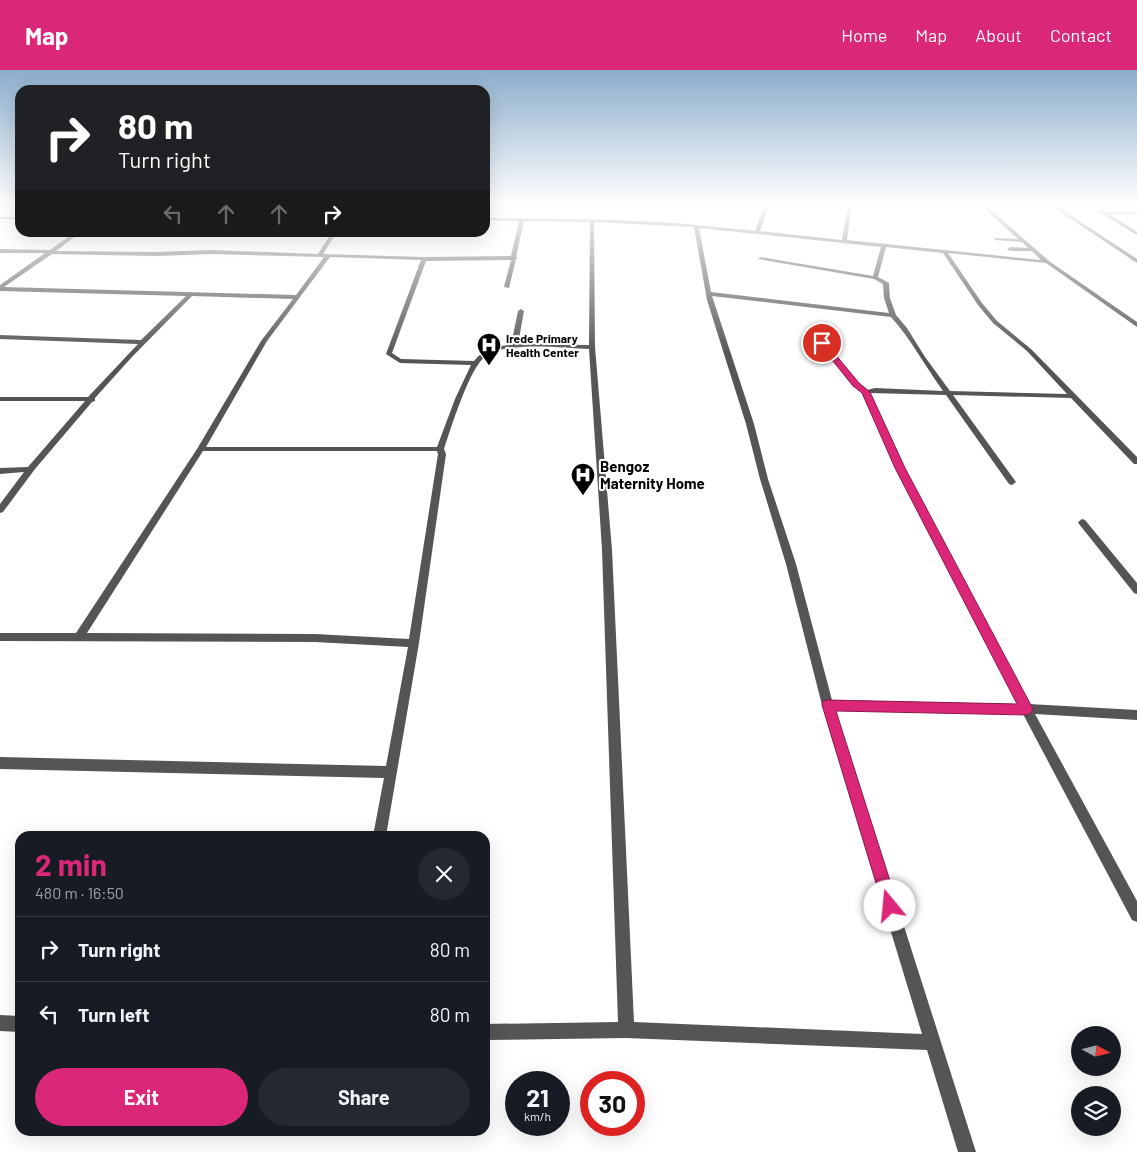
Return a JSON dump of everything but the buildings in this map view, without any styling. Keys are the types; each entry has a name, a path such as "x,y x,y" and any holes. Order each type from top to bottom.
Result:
{"street":[{"path":"0,289 48,253"},
{"path":"138,253 173,253"},
{"path":"258,253 424,259 515,258"},
{"path":"507,287 516,253"},
{"path":"592,253 592,347 607,550 626,1030"},
{"path":"701,253 720,337 747,415 764,479 791,564 828,705 967,1152"},
{"path":"875,278 882,253"},
{"path":"945,253 980,304 995,322 1023,344 1076,396 1137,462"},
{"path":"951,253 1047,262"},
{"path":"1038,253 1047,262 1137,325"},
{"path":"1126,253 1137,261"},
{"path":"79,637 201,449 264,341 328,256"},
{"path":"424,259 389,354 400,362 477,363"},
{"path":"761,259 875,278 886,283 887,298 893,315 905,329 922,357 1012,482"},
{"path":"0,289 297,297"},
{"path":"709,294 893,315"},
{"path":"0,510 31,469 92,399 143,342 190,295"},
{"path":"514,346 521,311"},
{"path":"0,337 143,342"},
{"path":"822,343 856,385 866,392 900,468 1026,709 1137,915"},
{"path":"381,831 414,643 442,454 440,449 460,397 483,354 514,346 592,347"},
{"path":"866,392 875,390 1076,396"},
{"path":"0,400 92,399"},
{"path":"201,449 440,449"},
{"path":"0,471 31,469"},
{"path":"1082,522 1137,590"},
{"path":"0,637 315,638 414,643"},
{"path":"828,705 1026,709 1137,715"},
{"path":"0,763 392,772"},
{"path":"0,1023 15,1024"},
{"path":"490,1032 626,1030 933,1042"}],"place":[{"name":"Irede Primary Health Center","path":"489,366"},
{"name":"Bengoz Maternity Home","path":"583,496"}],"route":[{"path":"822,343 856,385 866,392 866,396 900,468 1026,709 828,705 890,906"}]}
